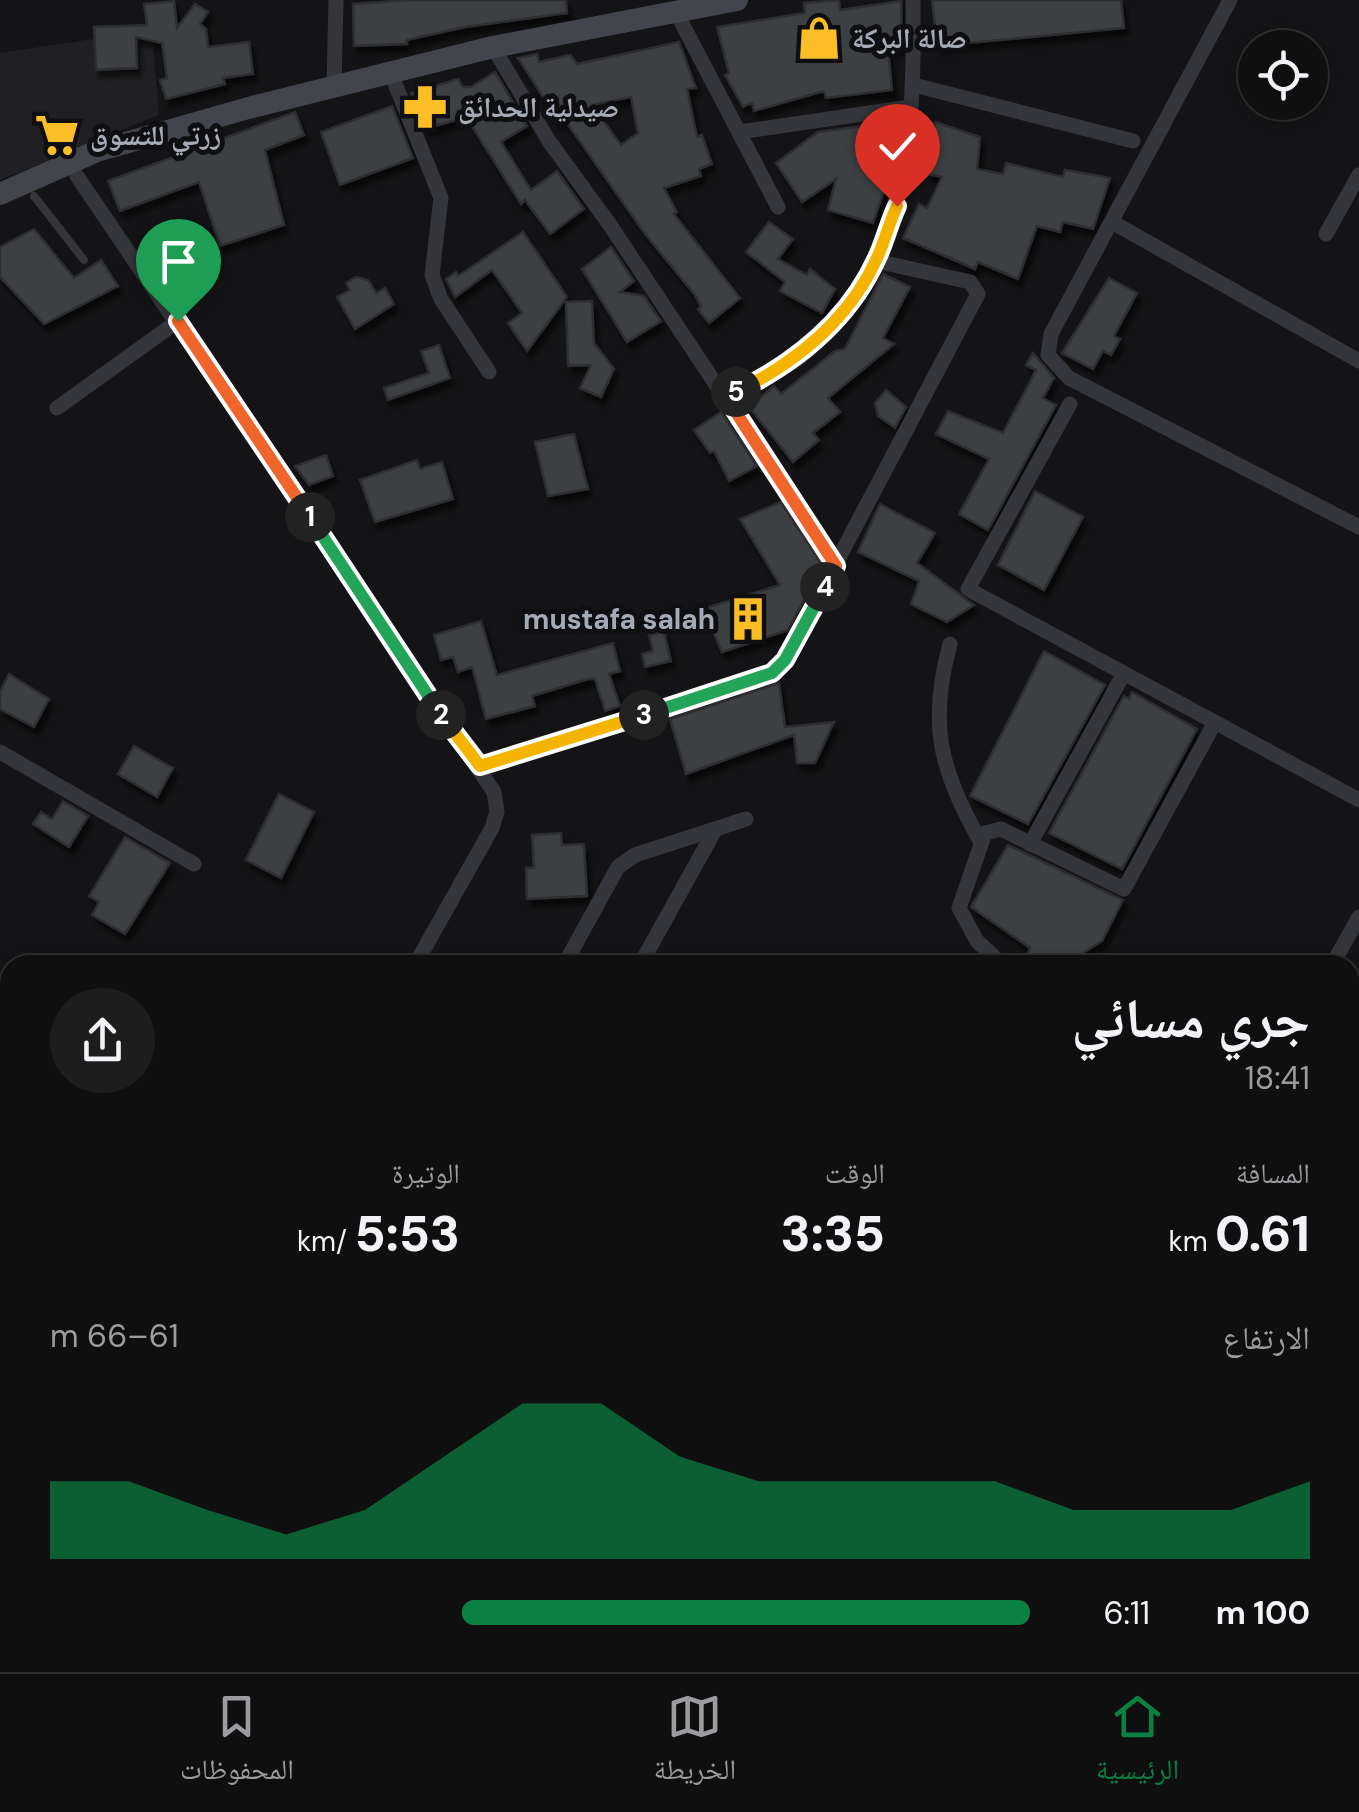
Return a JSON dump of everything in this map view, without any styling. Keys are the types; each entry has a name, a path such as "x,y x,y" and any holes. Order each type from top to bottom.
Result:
{"main road":[{"path":"0,194 96,151 390,71 730,1"},
{"path":"0,211 77,176 138,142"}],"street":[{"path":"334,86 336,0"},
{"path":"726,397 802,355 826,331 876,261 902,190 914,85 913,0"},
{"path":"1230,0 1051,334 1048,355 1069,378 1359,527"},
{"path":"676,12 778,207"},
{"path":"493,47 549,141 726,397 836,566"},
{"path":"390,71 441,198 432,275 442,298 489,372"},
{"path":"914,85 1133,141"},
{"path":"740,132 910,107"},
{"path":"1326,234 1359,175"},
{"path":"77,176 494,792 497,812 420,955"},
{"path":"1112,222 1359,361"},
{"path":"480,766 764,678 785,660 978,294 970,282 876,261"},
{"path":"57,408 178,321"},
{"path":"1070,404 968,589 1359,800"},
{"path":"950,644 938,690 937,735 955,796 979,839"},
{"path":"1030,844 1123,675"},
{"path":"992,955 978,941 959,908 979,839 990,829 1001,829 1124,889 1214,724"},
{"path":"0,752 194,864"},
{"path":"570,955 618,867 635,855 746,818"},
{"path":"645,955 714,830"},
{"path":"1338,955 1359,917"}],"lane":[{"path":"34,196 84,260"}],"shaded area":[{"path":"152,30 159,115 0,180 0,53"}],"building":[{"path":"566,0 567,13 465,27 407,40 407,44 354,46 353,4"},
{"path":"839,0 840,10 901,1 902,47 888,49 892,90 826,98 824,91 754,111 752,103 743,107 725,75 729,73 717,27 805,13 804,3"},
{"path":"932,0 1121,0 1124,28 937,46"},
{"path":"174,1 177,28 195,4 208,12 200,24 206,29 208,47 249,42 253,74 223,78 225,84 166,99 160,80 167,78 162,43 136,37 137,68 96,70 94,27 147,25 144,4"},
{"path":"679,42 696,88 687,89 697,137 702,135 712,164 699,169 701,176 664,188 677,212 674,214 740,298 709,323 698,309 701,307 695,295 645,234 564,119 559,122 518,58 537,54 539,62 570,55 577,64","holes":["631,97 638,133 621,145 592,105"]},
{"path":"495,72 527,126 501,142 531,190 557,171 584,209 550,234 525,200 521,204 466,117 425,129 411,93 458,79 463,87 471,87"},
{"path":"392,106 413,158 340,185 321,132"},
{"path":"295,112 304,135 265,150 284,225 220,246 199,182 120,211 108,181"},
{"path":"935,122 980,137 977,169 1003,174 1006,163 1063,177 1065,170 1110,178 1093,229 1063,222 1060,232 1037,226 1018,279 978,262 975,269 903,238 919,204 927,208 942,177 928,174"},
{"path":"879,124 880,136 889,135 892,168 873,223 828,210 836,179 802,202 776,163 818,132"},
{"path":"769,222 793,239 778,259 807,275 810,269 835,289 822,313 780,291 785,282 746,252"},
{"path":"34,229 74,278 101,260 118,286 44,324 0,277 0,247"},
{"path":"523,232 567,297 527,351 508,323 522,313 492,270 455,297 446,279 456,272 458,276"},
{"path":"611,247 634,281 620,292 644,296 661,321 627,342 582,269"},
{"path":"883,274 910,287 883,338 894,344 828,398 840,412 813,433 819,440 793,462 749,407 774,386 781,394 835,351 845,349"},
{"path":"356,277 368,280 376,293 385,288 394,304 355,329 337,297 350,290 346,283"},
{"path":"1109,278 1137,293 1114,336 1120,339 1111,355 1103,351 1093,369 1062,353"},
{"path":"592,301 594,343 614,369 601,397 580,388 591,365 568,366 566,302"},
{"path":"439,345 450,378 388,400 384,388 429,373 421,351"},
{"path":"1033,353 1054,378 1043,398 1056,405 988,530 959,514 989,459 936,434 948,411 1003,433 1036,370 1026,365"},
{"path":"886,390 906,407 895,428 878,416 875,403"},
{"path":"721,412 757,466 729,481 714,451 710,453 694,430"},
{"path":"574,434 588,489 548,496 535,442"},
{"path":"326,455 333,476 309,485 295,466"},
{"path":"417,460 420,469 442,462 453,499 375,522 360,480"},
{"path":"1035,491 1083,517 1044,590 998,565"},
{"path":"781,502 822,565 788,630 722,652 703,609 780,585 740,519"},
{"path":"880,504 935,533 917,563 974,605 947,622 911,604 919,581 858,552"},
{"path":"481,621 497,675 613,643 620,671 609,674 620,706 605,711 595,679 588,679 532,696 535,706 486,719 472,667 458,672 453,657 441,660 434,635"},
{"path":"664,632 671,661 645,667 642,654 653,651 649,635"},
{"path":"1044,651 1105,685 1028,824 970,796"},
{"path":"9,674 49,699 34,727 0,709 0,692"},
{"path":"779,683 785,727 834,722 815,763 797,763 794,735 686,774 670,719"},
{"path":"1132,692 1197,729 1122,869 1049,833 1124,696 1129,699"},
{"path":"134,746 173,768 157,797 118,774"},
{"path":"279,794 314,812 281,878 246,860"},
{"path":"63,801 88,816 69,847 33,824 41,812 52,819"},
{"path":"561,833 562,845 584,844 587,896 527,899 526,868 534,868 532,835"},
{"path":"125,837 170,863 125,934 92,915 99,902 89,896"},
{"path":"1008,845 1123,900 1102,941 1080,955 1027,955 1030,948 971,907"}],"place":[{"name":"صالة البركة","path":"819,38"},
{"name":"صيدلية الحدائق","path":"425,107"},
{"name":"زرتي للتسوق","path":"57,135"},
{"name":"mustafa salah","path":"748,619"}],"route":[{"path":"178,321 443,719 480,766 764,678 785,660 836,566 779,484 726,397 802,355 826,331 876,261 897,206"}]}
